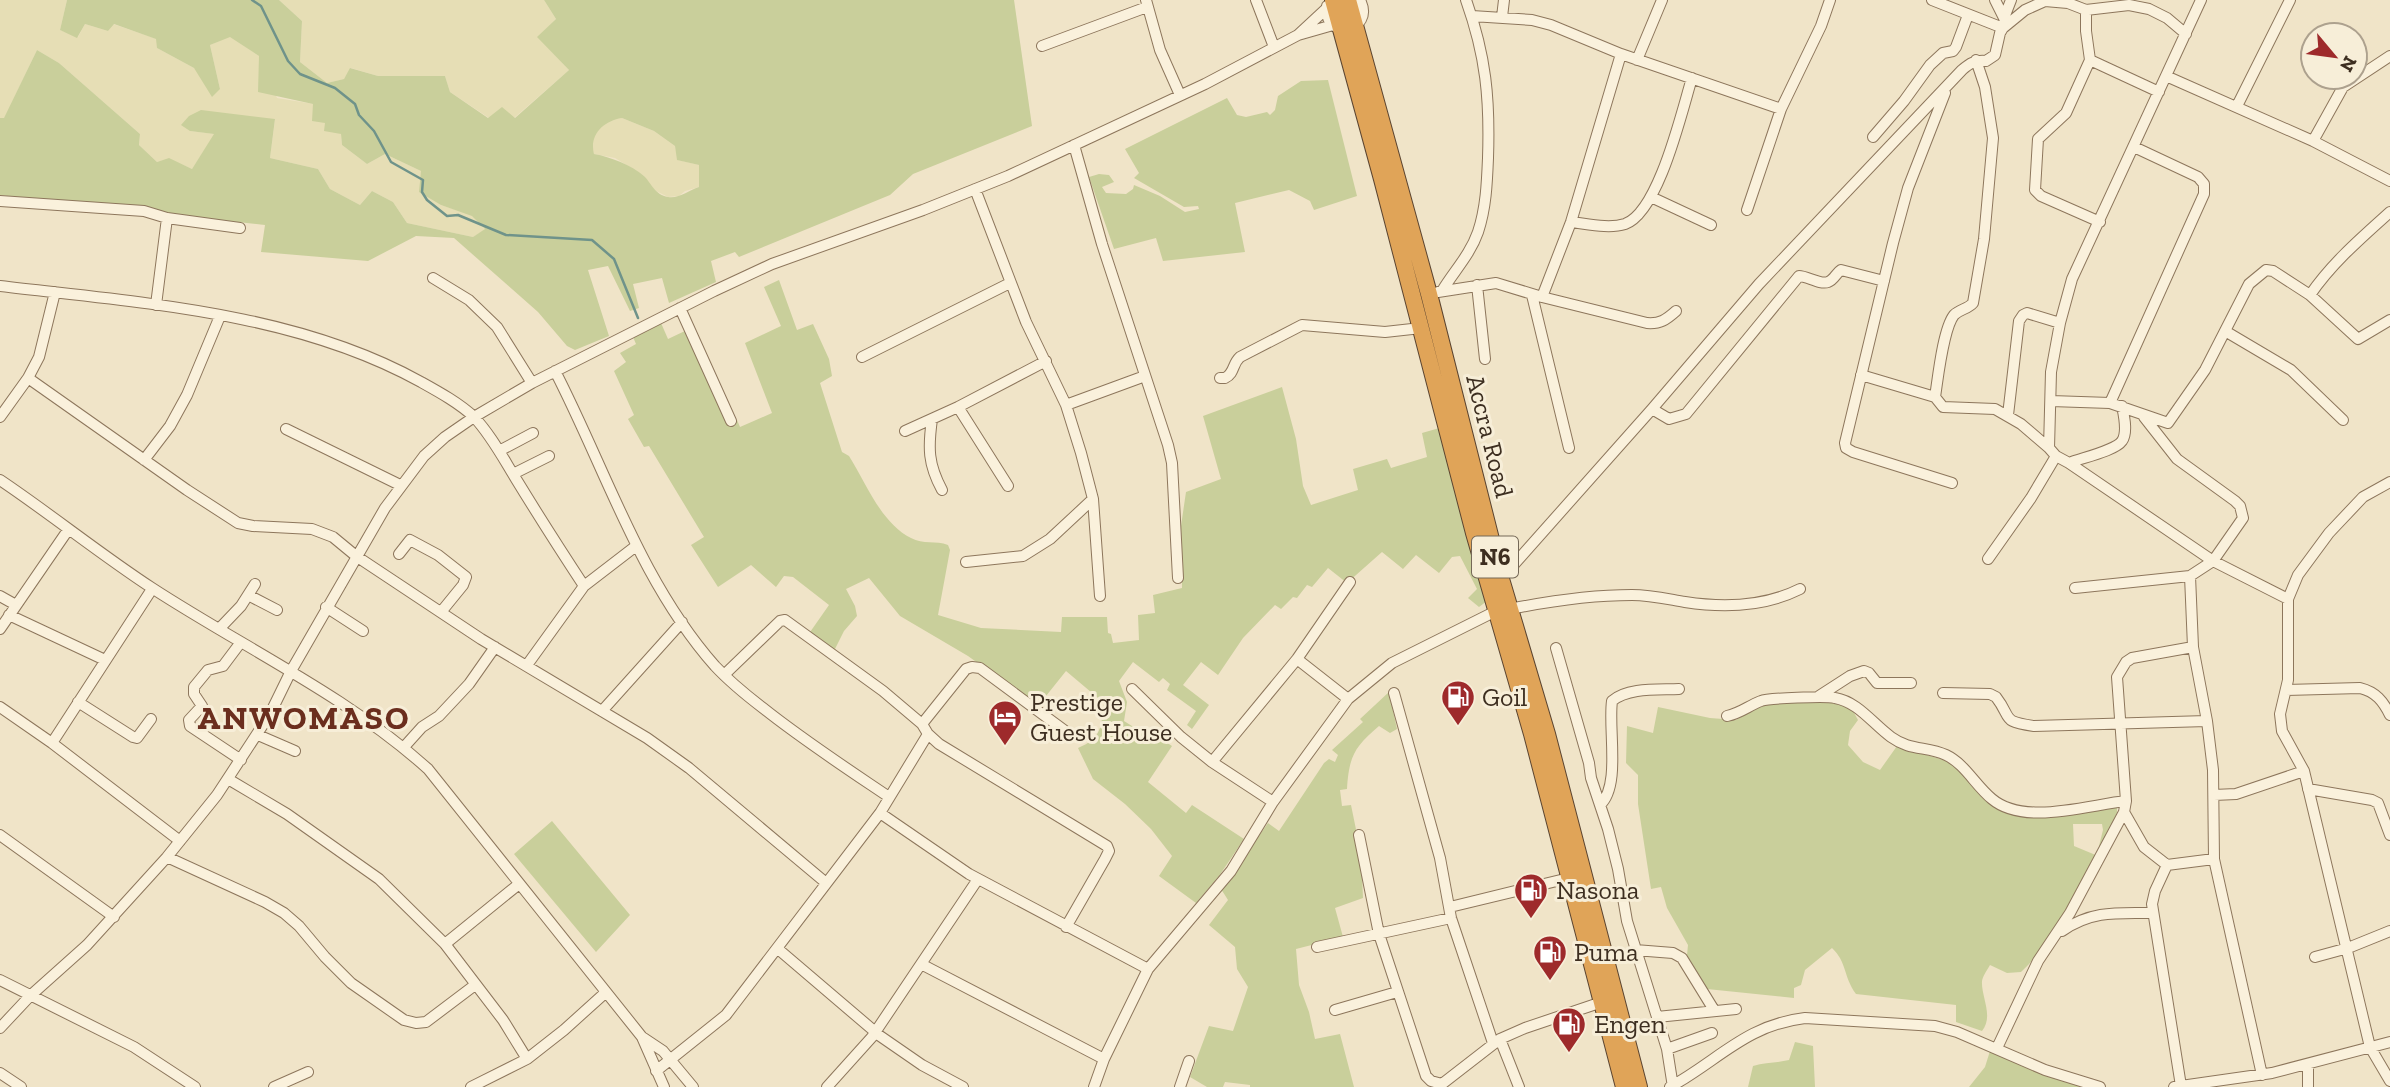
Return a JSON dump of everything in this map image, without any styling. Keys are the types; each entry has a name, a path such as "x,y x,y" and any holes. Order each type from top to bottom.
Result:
{"highway":[{"name":"Accra Road","path":"1343,27 1348,0"},
{"name":"Accra Road","path":"1330,3 1343,27 1390,178 1436,292 1501,579 1503,610 1532,734 1624,1087"},
{"name":"Accra Road","path":"1390,178 1422,328 1474,533 1503,610 1565,800 1639,1087"}],"street":[{"path":"1256,0 1274,47"},
{"path":"0,1028 114,917 167,857 228,779 258,735 290,671 356,556 400,485 434,446 474,417 532,383 680,308 772,264 975,189 1180,95 1298,35 1343,27 1364,14 1360,0"},
{"path":"1436,292 1467,256 1479,230 1486,193 1489,103 1485,66 1466,0"},
{"path":"1502,17 1504,0"},
{"path":"1637,60 1662,0"},
{"path":"1747,210 1781,109 1821,26 1830,0"},
{"path":"1933,0 2004,24"},
{"path":"1994,0 2004,24"},
{"path":"1501,579 1759,284 1962,70 1976,61 1986,61 1995,55 2011,0"},
{"path":"1988,559 2031,498 2053,452 2051,372 2060,323 2073,279 2201,0"},
{"path":"2237,106 2290,0"},
{"path":"2004,24 2045,1 2068,3 2086,10 2110,4 2129,5 2149,9 2167,18 2186,34"},
{"path":"1298,35 1330,3"},
{"path":"1042,46 1146,4 1160,50 1180,95"},
{"path":"1872,136 1904,102 1930,65 1943,53 1953,51 1962,8"},
{"path":"2086,10 2090,60 2159,92"},
{"path":"1472,16 1532,20 1551,25 1637,60 1781,109"},
{"path":"1569,448 1537,296 1571,222 1621,54"},
{"path":"2313,141 2343,87 2390,56"},
{"path":"2090,60 2066,113 2038,139 2035,190 2041,196 2100,222"},
{"path":"1935,397 1950,323 1955,314 1973,303 1984,239 1993,138 1985,87 1976,61"},
{"path":"2166,76 2313,141 2390,181"},
{"path":"1571,222 1608,226 1625,224 1633,219 1651,197 1664,167 1692,78"},
{"path":"1947,88 1908,188 1845,443 1853,452 1952,483"},
{"path":"1074,145 1102,244 1172,463 1178,578"},
{"path":"2110,403 2204,194 2204,184 2198,177 2134,147"},
{"path":"975,189 1010,283 1066,405 1082,453 1093,499 1100,596"},
{"path":"1651,197 1711,225"},
{"path":"0,201 144,211 167,219 240,228"},
{"path":"2310,295 2324,275 2390,212"},
{"path":"156,305 167,219"},
{"path":"1652,409 1669,419 1686,414 1799,276 1826,283 1841,270 1884,281"},
{"path":"2051,401 2110,403 2163,423 2172,420 2205,370 2249,284 2266,270 2273,271 2310,295 2358,339 2390,320"},
{"path":"433,278 469,300 497,327 532,383"},
{"path":"1436,292 1496,282 1537,296 1657,324 1666,320 1676,310"},
{"path":"862,357 1010,283"},
{"path":"1477,285 1485,359"},
{"path":"0,286 156,305 267,325 337,344 399,370 448,398 474,417 499,451 583,586"},
{"path":"0,417 28,378 38,358 55,292"},
{"path":"680,308 732,421"},
{"path":"2008,415 2019,321 2023,314 2027,313 2060,323"},
{"path":"144,460 170,426 187,394 220,316"},
{"path":"1220,378 1232,373 1240,357 1302,325 1385,332 1422,328"},
{"path":"2225,331 2291,370 2343,420"},
{"path":"905,431 1046,361"},
{"path":"555,371 580,419 636,545 682,622 724,675 795,735 889,797"},
{"path":"1066,405 1145,376"},
{"path":"1861,376 1935,397 1943,407 1995,409 2008,415 2053,452 2213,561 2288,599"},
{"path":"28,378 238,523 317,530 333,537 356,556 495,648 647,738 689,768 825,882"},
{"path":"2069,463 2115,446 2122,440 2125,433 2123,406"},
{"path":"958,407 1008,486"},
{"path":"2075,588 2190,576 2213,561 2243,518 2240,506 2227,493 2177,459 2143,416"},
{"path":"932,419 929,460 942,490"},
{"path":"286,429 400,485"},
{"path":"499,451 533,433"},
{"path":"513,474 549,456"},
{"path":"0,480 152,589 290,671 404,747 428,769 642,1037 663,1051 692,1087"},
{"path":"2390,482 2364,497 2329,533 2298,575 2288,599 2288,680 2280,714 2282,731 2304,771 2370,1047 2390,1082"},
{"path":"966,562 1023,556 1050,539 1093,499"},
{"path":"0,629 68,530"},
{"path":"398,555 410,540 438,555 466,577 463,585 440,612"},
{"path":"527,665 583,586 636,545"},
{"path":"2190,576 2193,647 2207,721 2214,795 2214,859 2262,1074"},
{"path":"1212,762 1297,659 1350,582"},
{"path":"219,629 255,584"},
{"path":"52,743 152,589"},
{"path":"1094,1087 1104,1059 1148,969 1231,871 1273,802 1348,699 1392,663 1503,610 1578,597 1634,595 1705,605 1731,605 1767,602 1800,589"},
{"path":"248,595 277,610"},
{"path":"0,596 12,610 105,660"},
{"path":"326,607 363,631"},
{"path":"724,675 780,621 785,620 883,691 939,744 1107,846 1109,851 1105,859 1066,927"},
{"path":"602,711 682,622"},
{"path":"241,642 223,666 208,670 194,687 194,694 202,706 189,720 190,726 241,760"},
{"path":"2193,647 2132,658 2126,662 2118,677 2125,806 2144,847 2167,865 2214,859"},
{"path":"404,747 469,684 495,648"},
{"path":"1556,648 1618,869 1626,920 1667,1049 1672,1087 1733,1044 1767,1026 1785,1020 1805,1018 1935,1026 1997,1048 2045,1070 2100,1087"},
{"path":"1297,659 1348,699"},
{"path":"656,1071 726,1015 778,950 825,882 880,813 925,729 966,669 980,668 1072,736"},
{"path":"1819,696 1850,676 1864,671 1877,683 1911,683"},
{"path":"2286,690 2360,688 2384,703 2390,715"},
{"path":"1132,689 1181,737 1212,762 1273,802"},
{"path":"1600,805 1607,799 1611,783 1612,701 1634,692 1679,689"},
{"path":"1394,693 1440,858 1451,913 1497,1041 1519,1087"},
{"path":"1943,693 1990,694 1996,697 2011,721 2020,724 2120,725 2207,721"},
{"path":"1727,716 1739,714 1760,701 1773,698 1799,699 1819,696 1844,700 1856,706 1901,743 1945,755 1966,771 1990,797 2006,807 2057,811 2125,806"},
{"path":"78,702 132,737 137,738 150,719"},
{"path":"0,706 180,841"},
{"path":"258,735 295,751"},
{"path":"2214,795 2236,794 2304,771"},
{"path":"228,779 287,814 379,879 445,944 503,1020 527,1059"},
{"path":"2308,789 2378,803 2390,835"},
{"path":"1997,1048 2038,961 2125,806"},
{"path":"880,813 978,879 1148,969"},
{"path":"0,835 114,917"},
{"path":"1359,835 1379,934 1426,1076 1431,1081 1442,1086 1497,1041 1525,1028 1602,1002"},
{"path":"167,857 284,913 351,983 404,1020 426,1022 475,985"},
{"path":"2167,865 2152,904 2177,1086 2308,1065 2390,1042"},
{"path":"1317,947 1379,934 1569,878"},
{"path":"827,1087 876,1032 978,879"},
{"path":"445,944 519,884"},
{"path":"2055,935 2091,915 2153,913"},
{"path":"2315,957 2348,948 2390,931"},
{"path":"778,950 876,1032 922,1065 963,1087"},
{"path":"1636,950 1673,953 1682,958 1714,1010"},
{"path":"922,964 1104,1059"},
{"path":"0,980 134,1047 195,1087"},
{"path":"1335,1010 1397,992"},
{"path":"471,1087 527,1059 605,993"},
{"path":"1657,1017 1736,1009"},
{"path":"1667,1049 1712,1033"},
{"path":"642,1037 664,1087"},
{"path":"1180,1087 1189,1061"},
{"path":"2308,1065 2308,1087"},
{"path":"274,1087 308,1072"},
{"path":"0,1073 21,1087"}],"shaded area":[{"path":"0,0 67,0 60,30 78,37 85,24 108,31 113,24 157,39 157,48 194,68 220,89 210,45 230,36 259,56 277,98 314,104 325,123 341,134 342,145 367,164 385,154 421,171 441,205 472,215 485,230 473,237 407,223 393,202 372,191 360,205 330,189 318,169 270,158 275,120 190,131 215,134 192,169 169,159 157,162 139,145 140,134 59,63 37,50 4,119 0,118"},
{"path":"279,0 544,0 556,19 538,37 569,70 514,118 489,118 450,92 445,76 378,76 351,68 344,79 327,83 300,62 302,21"},
{"path":"622,118 654,131 675,146 678,160 699,165 699,187 679,196 668,197 654,190 644,176 615,158 594,154 591,145 596,132 610,119"}],"green space":[{"path":"67,0 279,0 302,21 300,62 327,83 344,79 350,68 378,76 445,76 450,92 488,118 502,107 515,118 569,70 537,37 556,19 544,0 1014,0 1032,126 913,174 890,195 739,257 735,252 711,261 716,282 669,303 662,278 633,284 639,308 630,311 608,266 588,270 609,336 575,350 567,346 538,312 454,238 416,236 368,261 261,252 265,225 0,195 0,118 4,118 37,50 59,63 140,134 139,145 157,162 169,158 192,169 214,134 190,131 181,125 189,116 201,110 275,119 270,158 318,169 330,189 360,205 372,191 393,202 407,223 473,237 485,229 472,216 441,205 419,192 421,171 385,154 367,164 342,145 341,134 324,131 325,123 312,121 313,104 258,92 259,56 230,37 210,45 220,89 212,97 194,68 157,48 156,39 114,24 108,31 85,24 77,38 60,30","holes":["622,118 654,131 675,146 677,160 699,165 699,187 676,197 664,196 633,168 594,154 596,135 609,122"]},
{"path":"1328,80 1357,196 1314,210 1310,201 1289,190 1235,203 1245,252 1163,261 1156,238 1114,249 1089,177 1109,175 1114,182 1102,187 1106,193 1126,194 1134,185 1160,196 1185,212 1199,209 1198,206 1184,207 1134,178 1139,173 1125,149 1227,98 1237,115 1246,117 1267,112 1270,115 1275,110 1278,96 1301,81"},
{"path":"779,280 797,330 813,324 829,359 832,376 820,383 842,452 849,456 883,513 900,531 916,540 948,545 950,550 938,615 981,628 1061,632 1062,617 1107,617 1108,633 1111,634 1113,643 1139,640 1138,615 1155,613 1153,595 1182,588 1181,526 1186,492 1221,479 1203,416 1282,387 1296,439 1303,486 1311,505 1358,490 1353,469 1387,459 1391,468 1427,457 1422,433 1443,427 1487,601 1479,607 1468,598 1477,589 1460,556 1452,557 1439,573 1416,555 1403,569 1382,552 1347,583 1328,568 1312,587 1307,585 1297,598 1293,597 1281,609 1275,605 1243,638 1218,675 1201,662 1183,685 1209,705 1192,729 1187,725 1196,711 1167,690 1170,684 1163,678 1159,682 1133,662 1119,681 1127,702 1124,721 1151,738 1155,735 1172,746 1148,782 1186,813 1192,805 1244,839 1219,876 1196,903 1159,876 1172,856 1151,829 1093,779 1078,748 1092,740 1099,731 1104,703 1066,671 1046,696 1036,698 1022,695 968,656 900,616 869,578 846,589 857,616 844,631 834,651 808,635 829,605 793,577 784,576 776,587 751,565 718,587 691,545 704,537 649,446 644,447 628,419 634,415 614,371 626,362 620,353 636,344 633,337 661,323 668,339 687,330 729,423 737,420 740,427 772,413 745,343 781,326 764,287"},
{"path":"1389,692 1397,729 1390,733 1379,726 1364,740 1351,761 1347,789 1340,790 1342,806 1351,805 1361,854 1363,898 1335,908 1343,937 1296,949 1299,985 1315,1039 1340,1034 1354,1087 1250,1087 1225,1082 1223,1087 1207,1087 1190,1077 1209,1026 1233,1031 1248,987 1237,969 1235,947 1209,925 1228,900 1221,889 1268,823 1279,831 1324,763 1329,759 1335,762 1338,755 1332,750 1363,722 1360,719"},
{"path":"1842,701 1858,720 1850,731 1848,745 1863,762 1880,770 1897,746 1950,762 2019,814 2117,808 2103,846 2099,846 2102,824 2073,824 2074,846 2098,856 2073,902 2033,960 2021,972 2007,973 1990,965 1982,981 1987,1019 1982,1031 1956,1022 1956,1005 1856,994 1837,953 1832,948 1805,970 1801,985 1794,988 1794,998 1707,989 1687,955 1688,945 1667,908 1661,887 1651,889 1638,804 1638,775 1626,763 1627,726 1653,733 1658,707 1710,718 1736,720 1764,704"},
{"path":"552,821 630,915 596,952 514,854"},
{"path":"1795,1042 1813,1046 1815,1087 1748,1087 1753,1066 1789,1060"},
{"path":"1990,1051 2087,1087 1969,1087 1985,1067"}],"waterway":[{"path":"252,0 261,6 288,61 300,74 335,88 355,104 359,115 374,131 391,162 423,180 422,192 427,200 447,216 458,215 506,235 592,240 614,259 638,318"}],"place":[{"name":"Goil","path":"1458,727"},
{"name":"Prestige Guest House","path":"1005,747"},
{"name":"Nasona","path":"1531,920"},
{"name":"Puma","path":"1550,982"},
{"name":"Engen","path":"1569,1054"}],"district":[{"name":"ANWOMASO","path":"304,717"}]}
